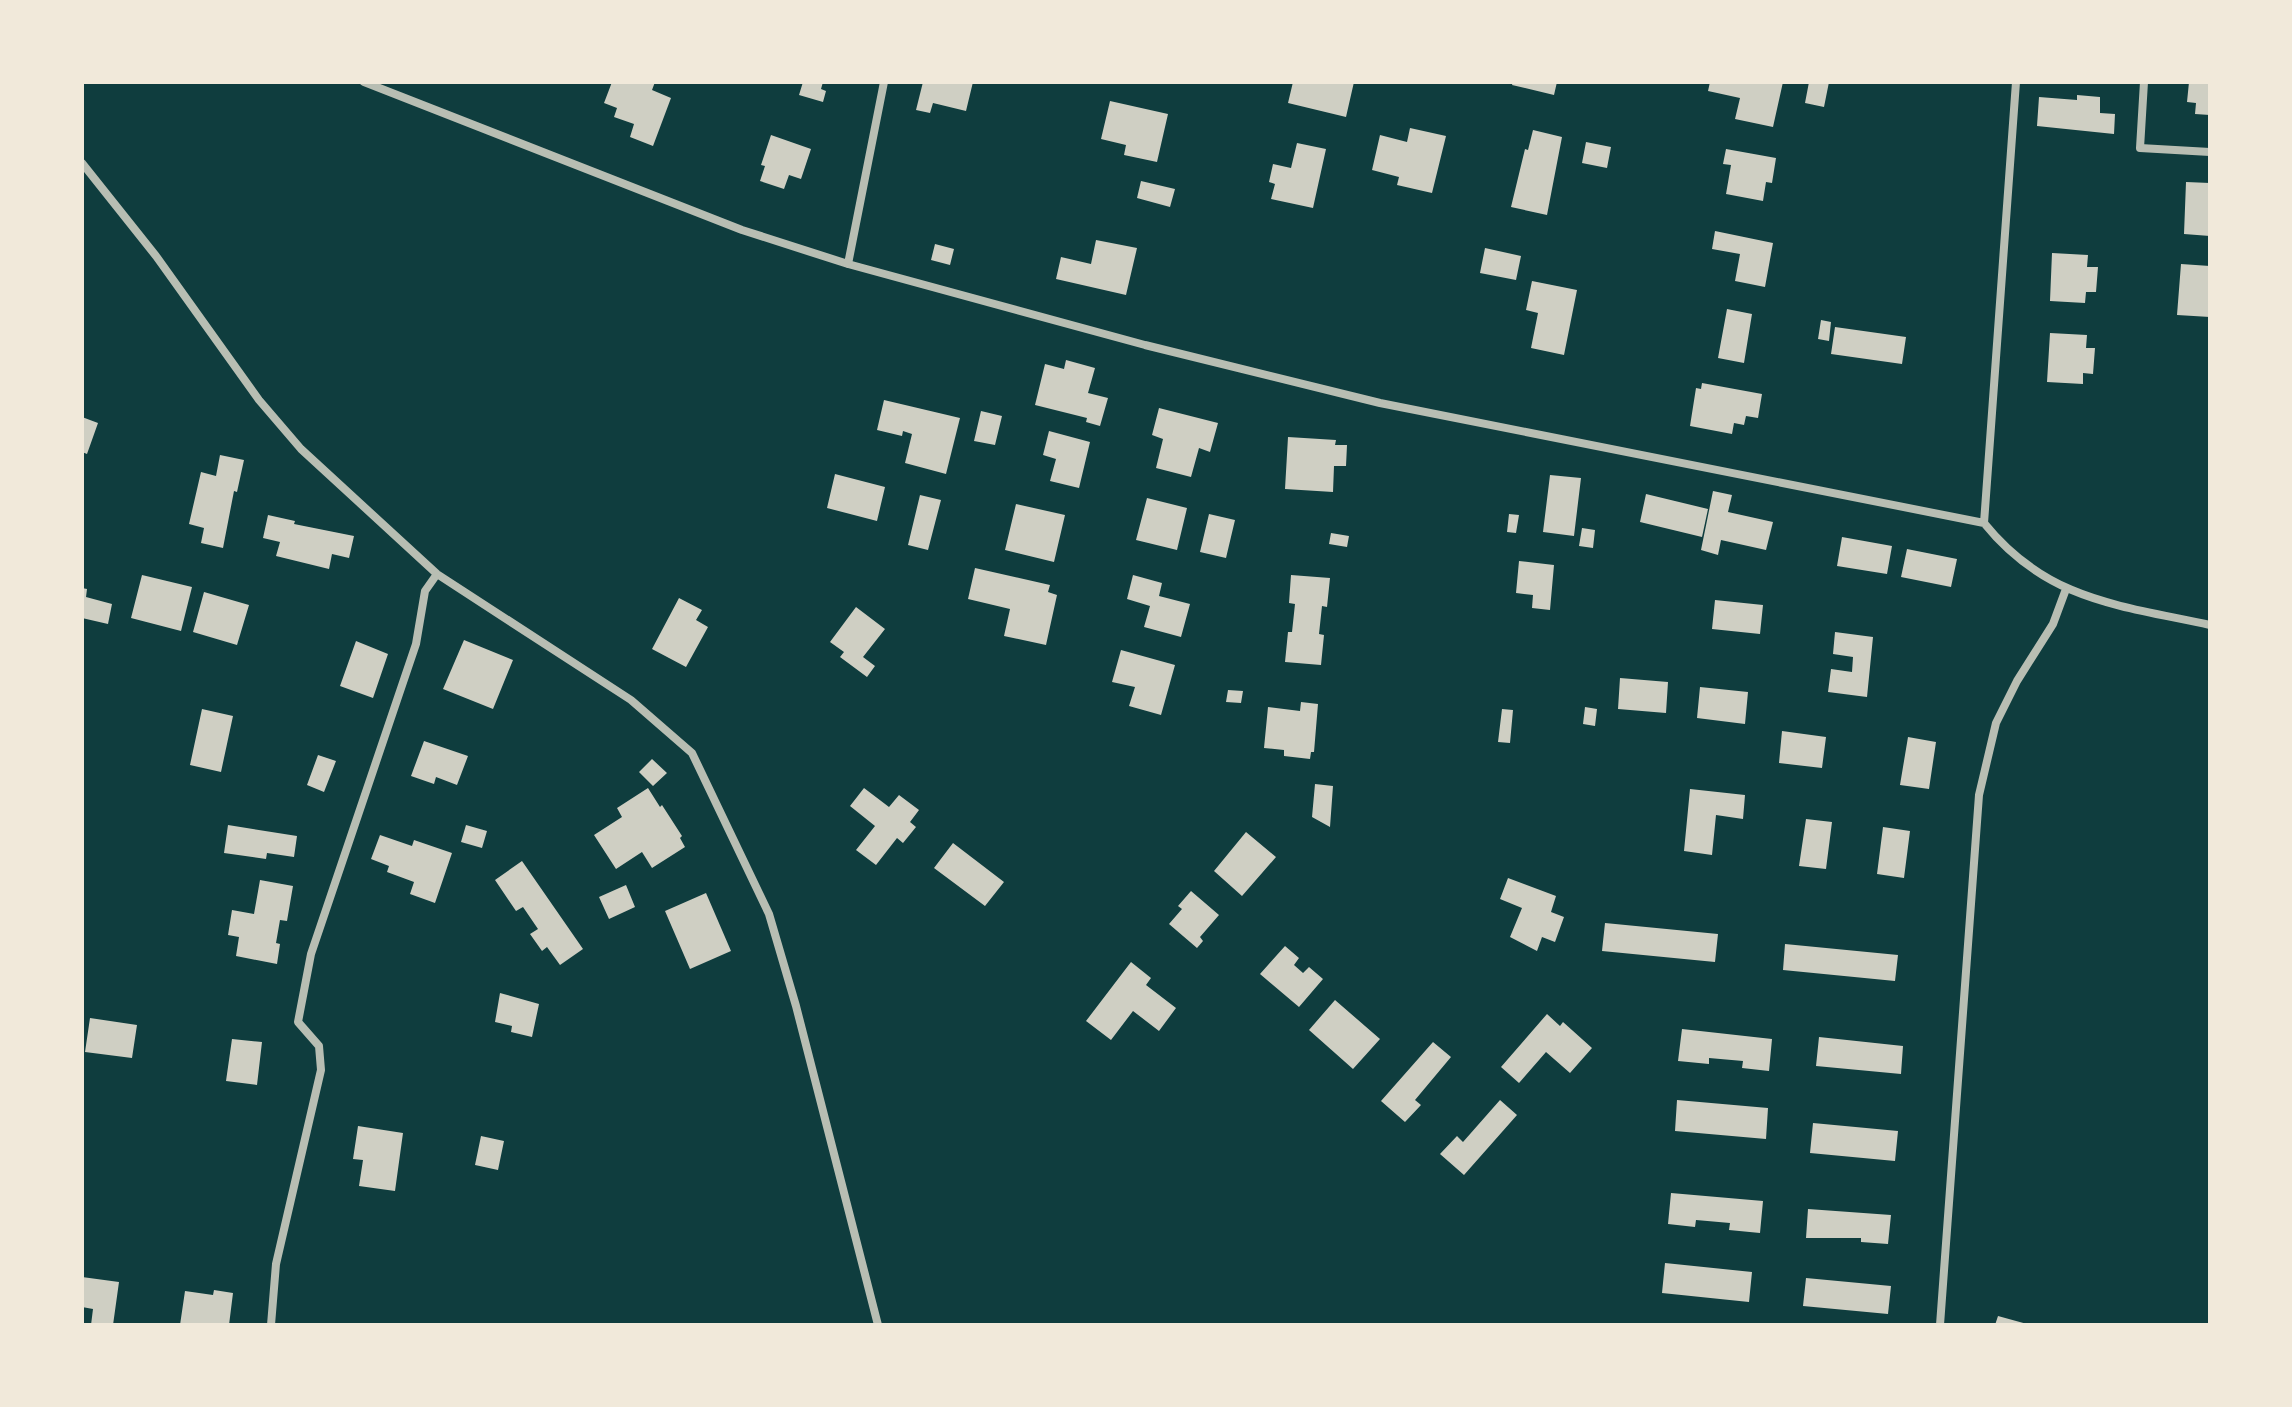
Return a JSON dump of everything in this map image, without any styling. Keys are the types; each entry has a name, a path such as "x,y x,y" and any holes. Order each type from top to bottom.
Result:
{"street":[{"path":"364,82 742,230 848,264 1145,345 1380,403 1984,523 2003,547 2049,581 2066,589 2090,599 2210,625"},
{"path":"848,264 884,82"},
{"path":"1984,523 2016,82"},
{"path":"2144,82 2140,148 2210,152"},
{"path":"82,163 156,256 259,400 301,449 437,574 631,700 692,753 769,914 796,1006 878,1325"},
{"path":"271,1325 276,1264 321,1070 319,1046 298,1022 311,954 416,644 425,591 437,574"},
{"path":"1940,1325 1979,795 1996,723 2017,681 2053,624 2066,589"}],"building":[{"path":"612,82 655,82 652,90 671,98 653,146 630,137 634,124 614,117 617,108 604,103"},
{"path":"803,82 823,82 821,89 826,91 823,102 799,95"},
{"path":"923,82 973,82 966,111 933,103 930,113 916,110"},
{"path":"1293,82 1354,82 1346,117 1288,103"},
{"path":"1513,82 1557,82 1554,95 1512,85"},
{"path":"1710,82 1783,82 1773,127 1735,119 1740,98 1708,91"},
{"path":"1809,82 1829,82 1824,107 1805,103"},
{"path":"2189,82 2210,82 2210,115 2195,114 2196,103 2187,102"},
{"path":"2077,95 2100,97 2100,113 2115,114 2114,134 2037,126 2039,97 2077,100"},
{"path":"1110,101 1168,114 1157,162 1124,155 1126,145 1101,139"},
{"path":"1410,128 1446,136 1432,193 1397,185 1399,177 1372,170 1380,135 1407,142"},
{"path":"1533,130 1562,137 1547,215 1511,207 1525,149 1528,150"},
{"path":"771,135 811,149 801,179 789,175 784,189 760,181 765,166 761,165"},
{"path":"1586,142 1611,147 1607,168 1582,163"},
{"path":"1297,143 1326,149 1313,208 1271,199 1275,184 1269,182 1273,164 1291,168"},
{"path":"1726,149 1776,158 1772,183 1766,182 1763,201 1726,194 1731,165 1723,164"},
{"path":"1141,181 1175,189 1170,207 1137,198"},
{"path":"2186,182 2210,183 2210,236 2184,234"},
{"path":"1715,231 1773,243 1765,287 1735,281 1740,254 1712,249"},
{"path":"1096,240 1137,248 1126,295 1056,279 1061,257 1091,264"},
{"path":"935,244 954,249 950,265 931,260"},
{"path":"1485,248 1521,256 1516,280 1480,273"},
{"path":"2052,253 2088,255 2087,267 2098,267 2096,292 2086,292 2085,303 2050,301"},
{"path":"2181,264 2210,266 2210,317 2177,315"},
{"path":"1532,281 1577,290 1564,355 1531,348 1538,313 1526,310"},
{"path":"1727,309 1752,314 1744,363 1718,358"},
{"path":"1821,320 1831,322 1829,341 1818,339"},
{"path":"1835,327 1906,337 1902,364 1831,354"},
{"path":"2050,333 2087,335 2086,348 2095,348 2093,374 2083,373 2083,384 2047,382"},
{"path":"1066,360 1095,368 1088,393 1108,398 1100,426 1086,422 1087,418 1035,405 1045,364 1064,369"},
{"path":"1702,383 1762,394 1758,418 1746,416 1744,425 1734,423 1732,434 1690,426 1696,388 1701,389"},
{"path":"884,400 960,418 946,474 905,463 912,434 903,431 902,436 877,430"},
{"path":"1159,408 1218,423 1210,452 1199,448 1191,477 1156,468 1163,439 1152,435"},
{"path":"981,411 1002,416 995,445 974,441"},
{"path":"82,417 98,423 87,454 82,452"},
{"path":"1049,431 1090,442 1079,488 1050,481 1056,459 1043,455"},
{"path":"1288,437 1336,440 1335,445 1347,445 1346,466 1334,466 1333,492 1285,489"},
{"path":"220,455 244,460 237,492 234,491 223,548 201,543 204,528 189,524 201,472 216,476"},
{"path":"835,474 885,487 877,521 827,508"},
{"path":"1550,475 1581,478 1574,536 1543,532"},
{"path":"1713,491 1732,495 1728,512 1773,522 1766,550 1721,540 1718,555 1701,550"},
{"path":"1646,494 1708,509 1702,537 1640,522"},
{"path":"920,495 941,500 928,550 908,545"},
{"path":"1147,498 1187,508 1177,550 1136,540"},
{"path":"1016,504 1065,515 1054,562 1005,550"},
{"path":"1209,514 1235,520 1226,558 1200,552"},
{"path":"1509,514 1519,515 1516,533 1507,532"},
{"path":"268,515 295,521 294,524 354,536 349,558 332,554 329,569 276,556 280,542 263,538"},
{"path":"1582,528 1595,530 1593,548 1579,546"},
{"path":"1331,533 1349,536 1347,547 1329,544"},
{"path":"1842,537 1892,546 1887,574 1837,566"},
{"path":"1907,549 1957,559 1951,587 1901,577"},
{"path":"1519,561 1554,565 1550,610 1532,608 1533,595 1516,593"},
{"path":"975,568 1050,585 1048,592 1057,595 1046,645 1004,636 1010,609 968,599"},
{"path":"142,575 192,587 181,631 131,618"},
{"path":"1133,575 1162,583 1159,596 1190,604 1181,637 1144,627 1150,606 1127,599"},
{"path":"1291,575 1330,578 1327,607 1322,606 1319,634 1324,635 1321,665 1285,662 1295,604 1289,603"},
{"path":"82,588 87,589 86,597 112,604 108,624 82,618"},
{"path":"204,592 249,605 237,645 193,632"},
{"path":"679,598 702,610 696,620 708,627 686,667 652,649"},
{"path":"1715,600 1763,605 1760,634 1712,629"},
{"path":"856,607 885,629 863,657 875,666 867,677 840,657 844,652 830,642"},
{"path":"1835,632 1873,637 1867,697 1828,692 1831,669 1852,672 1853,657 1833,654"},
{"path":"464,640 513,660 493,709 443,689"},
{"path":"356,641 388,654 373,698 340,686"},
{"path":"1121,650 1175,665 1161,715 1129,706 1135,687 1112,682"},
{"path":"1620,678 1668,682 1666,713 1618,709"},
{"path":"1700,687 1748,692 1745,724 1697,718"},
{"path":"1228,690 1243,691 1241,703 1226,702"},
{"path":"1301,702 1318,704 1314,752 1311,752 1310,759 1284,756 1284,750 1264,748 1268,707 1300,711"},
{"path":"1585,707 1597,709 1595,726 1583,724"},
{"path":"202,709 233,716 221,772 190,765"},
{"path":"1502,709 1513,710 1510,743 1498,742"},
{"path":"1782,731 1826,737 1822,768 1779,763"},
{"path":"1908,737 1936,742 1929,789 1900,785"},
{"path":"424,741 468,756 457,785 436,777 434,784 411,776"},
{"path":"318,755 336,761 324,792 307,785"},
{"path":"652,759 667,773 653,786 639,772"},
{"path":"1315,784 1333,786 1330,827 1312,817"},
{"path":"648,788 682,836 680,838 685,847 652,868 642,852 616,869 594,835 622,817 617,808"},
{"path":"864,788 889,807 899,795 919,810 910,822 916,827 903,843 897,838 876,865 856,850 875,826 850,806"},
{"path":"1690,789 1745,795 1743,819 1716,815 1712,855 1684,851"},
{"path":"1806,819 1832,822 1826,869 1799,866"},
{"path":"228,825 297,836 294,857 267,853 266,859 224,853"},
{"path":"466,825 487,831 482,848 461,842"},
{"path":"1883,827 1910,831 1904,878 1877,874"},
{"path":"1246,832 1276,857 1242,896 1214,871"},
{"path":"380,835 412,846 414,840 452,853 435,903 410,894 414,882 387,872 389,866 371,859"},
{"path":"953,843 1004,882 985,906 934,868"},
{"path":"522,861 583,949 560,965 547,947 542,951 530,934 538,929 523,907 516,911 495,880"},
{"path":"1508,878 1556,896 1551,912 1564,917 1555,942 1542,937 1537,951 1510,937 1522,908 1500,899"},
{"path":"260,880 293,886 287,921 280,920 276,943 280,944 277,964 236,956 239,937 228,935 232,910 254,914"},
{"path":"626,885 635,907 609,919 599,897"},
{"path":"1191,891 1219,915 1200,937 1203,941 1197,948 1169,924 1182,909 1178,906"},
{"path":"706,893 731,951 690,969 665,911"},
{"path":"1605,923 1718,934 1715,962 1602,951"},
{"path":"1785,944 1898,955 1895,981 1783,970"},
{"path":"1285,946 1299,958 1294,965 1303,973 1309,967 1323,979 1299,1007 1260,974"},
{"path":"1131,962 1151,978 1146,985 1176,1008 1159,1031 1133,1011 1111,1040 1086,1021"},
{"path":"500,993 539,1004 532,1037 511,1032 512,1026 495,1022"},
{"path":"1335,1000 1380,1039 1353,1069 1309,1030"},
{"path":"1547,1014 1560,1026 1563,1022 1592,1048 1570,1073 1546,1052 1519,1083 1501,1067"},
{"path":"90,1018 137,1025 132,1058 85,1052"},
{"path":"1682,1029 1772,1039 1769,1071 1742,1068 1743,1061 1709,1058 1709,1064 1678,1061"},
{"path":"1819,1037 1903,1046 1901,1074 1816,1066"},
{"path":"232,1039 262,1042 257,1085 226,1081"},
{"path":"1433,1042 1451,1057 1415,1100 1421,1105 1405,1122 1381,1101"},
{"path":"1500,1100 1517,1115 1464,1175 1440,1154 1457,1136 1463,1142"},
{"path":"1677,1100 1768,1108 1766,1139 1675,1131"},
{"path":"1813,1123 1898,1131 1895,1161 1810,1153"},
{"path":"358,1126 403,1133 395,1191 359,1186 363,1160 353,1159"},
{"path":"481,1136 504,1141 498,1170 475,1165"},
{"path":"1671,1193 1763,1201 1760,1233 1729,1230 1730,1223 1696,1220 1695,1227 1668,1224"},
{"path":"1808,1209 1891,1215 1888,1244 1861,1242 1861,1238 1806,1238"},
{"path":"1665,1263 1752,1272 1749,1302 1662,1293"},
{"path":"82,1277 119,1282 113,1325 91,1325 93,1309 82,1307"},
{"path":"1806,1278 1891,1286 1888,1314 1803,1306"},
{"path":"214,1290 233,1293 229,1325 180,1325 185,1291 213,1295"},
{"path":"1998,1316 2027,1324 2027,1325 1995,1325"}]}
